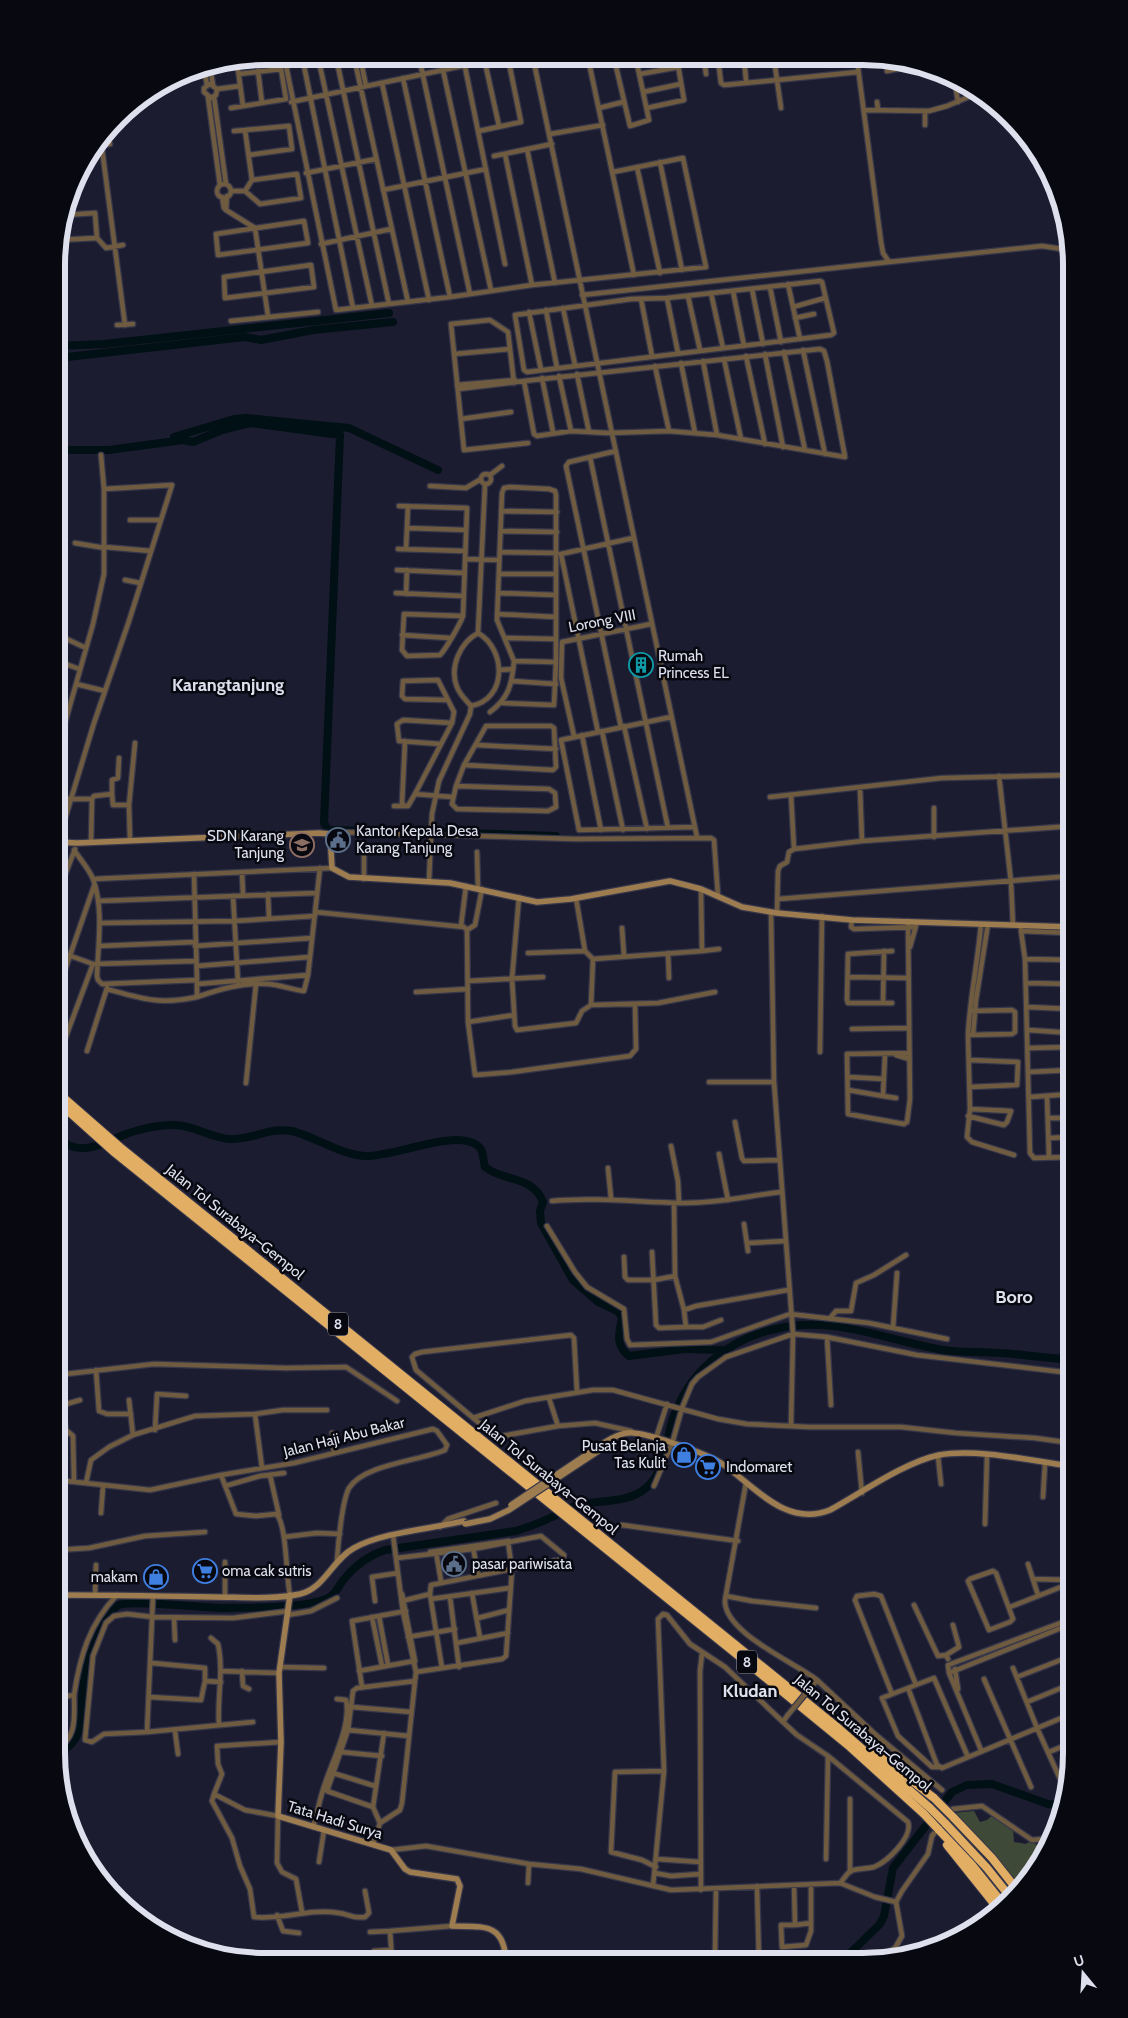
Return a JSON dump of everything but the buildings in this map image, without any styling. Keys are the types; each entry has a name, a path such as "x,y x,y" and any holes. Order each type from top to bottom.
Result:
{"highway":[{"name":"Jalan Tol Surabaya–Gempol","path":"65,1100 99,1134"},
{"name":"Jalan Tol Surabaya–Gempol","path":"65,1107 553,1502 927,1811 945,1823 988,1868 1007,1893"},
{"name":"Jalan Tol Surabaya–Gempol","path":"567,1514 836,1726 927,1811 940,1831 972,1865 1000,1899"},
{"path":"836,1726 915,1782 934,1798 992,1858 1013,1885"},
{"path":"940,1831 944,1842 994,1904"}],"street":[{"path":"285,65 291,102 336,310 429,300 532,285 579,283 704,268 706,265 683,158 613,172"},
{"path":"304,65 354,308"},
{"path":"320,65 372,306"},
{"path":"338,65 389,304"},
{"path":"356,65 408,302"},
{"path":"362,65 366,86"},
{"path":"420,65 470,294"},
{"path":"291,102 464,65 505,264"},
{"path":"485,65 500,126"},
{"path":"479,131 521,121 509,65"},
{"path":"534,65 550,134 579,283 613,433 633,538 696,833"},
{"path":"589,65 634,275"},
{"path":"615,65 628,125 648,121 638,65"},
{"path":"705,65 706,74"},
{"path":"719,65 723,85 858,72"},
{"path":"745,65 746,80"},
{"path":"775,65 781,108"},
{"path":"857,65 881,242 887,260"},
{"path":"238,67 243,106"},
{"path":"640,74 679,67 684,100 647,108"},
{"path":"231,108 286,98 281,69 239,74"},
{"path":"887,71 899,69"},
{"path":"443,70 491,290"},
{"path":"258,71 262,103"},
{"path":"211,72 215,87 211,97 223,185 231,191 245,191 260,204 301,198 297,174 252,180"},
{"path":"205,74 207,86 204,92 211,97"},
{"path":"403,78 450,297"},
{"path":"382,83 429,300"},
{"path":"643,92 681,84"},
{"path":"207,86 240,86"},
{"path":"956,88 958,102"},
{"path":"865,112 891,110 925,114 970,97"},
{"path":"599,110 623,102"},
{"path":"877,102 878,110"},
{"path":"890,103 891,110"},
{"path":"925,114 925,124"},
{"path":"234,132 288,124 293,148 249,155"},
{"path":"550,134 603,124"},
{"path":"245,130 252,180 245,191"},
{"path":"105,144 110,144"},
{"path":"494,156 552,144"},
{"path":"527,149 555,283"},
{"path":"102,150 125,325"},
{"path":"505,154 532,285"},
{"path":"306,173 376,159"},
{"path":"660,162 682,270"},
{"path":"637,167 660,272"},
{"path":"383,190 486,169"},
{"path":"223,185 217,190 225,197 226,210 255,228 268,316"},
{"path":"225,197 231,191"},
{"path":"72,215 96,214 97,238 106,248 123,245"},
{"path":"242,230 243,220"},
{"path":"306,222 308,243 218,256 215,235 255,228 306,222"},
{"path":"321,244 391,229"},
{"path":"67,240 97,238"},
{"path":"582,294 887,260 1042,246 1063,249"},
{"path":"313,266 314,287 225,298 223,278 262,272 313,266"},
{"path":"821,281 834,333 800,340 700,350 527,372 524,370 514,316 529,312 584,305 770,287 821,281"},
{"path":"788,284 800,340"},
{"path":"770,287 781,342"},
{"path":"752,289 763,344"},
{"path":"733,291 765,444"},
{"path":"711,293 723,348"},
{"path":"688,296 700,350"},
{"path":"667,298 678,353"},
{"path":"792,306 825,298"},
{"path":"641,299 652,356"},
{"path":"564,308 575,365"},
{"path":"546,310 557,368"},
{"path":"231,321 318,312"},
{"path":"529,312 542,370"},
{"path":"795,318 814,314"},
{"path":"513,381 508,332 490,320 451,324 464,450 528,443"},
{"path":"117,325 133,324"},
{"path":"454,354 510,349"},
{"path":"457,387 803,350 823,350 827,361 846,456 844,458 717,435 669,431 613,433 570,431 534,435 522,381"},
{"path":"803,350 825,454"},
{"path":"784,352 805,450"},
{"path":"765,354 784,447"},
{"path":"724,358 741,439"},
{"path":"703,361 717,435"},
{"path":"681,363 695,433"},
{"path":"655,366 669,431"},
{"path":"577,374 589,432"},
{"path":"559,376 570,431"},
{"path":"542,378 552,432"},
{"path":"461,419 511,412"},
{"path":"616,451 569,462 566,466 647,829"},
{"path":"65,729 79,669 100,596 105,547 104,489 100,455"},
{"path":"590,457 668,828"},
{"path":"430,486 466,488 481,479 483,474 490,475 502,466"},
{"path":"485,484 490,482 490,475"},
{"path":"429,882 430,835 436,795 443,770 468,722 471,706 456,686 455,671 460,650 466,642 478,633 485,484 481,479"},
{"path":"65,817 172,485 104,489"},
{"path":"490,712 503,703 512,681 514,661 498,626 497,614 502,493 504,488 510,487 553,490 556,495 557,512 556,684 554,705 503,703"},
{"path":"399,506 467,508 463,616 459,628 450,638 440,655 407,656 402,650 404,615 406,613 463,616"},
{"path":"406,549 408,506"},
{"path":"501,511 557,512"},
{"path":"130,520 160,520"},
{"path":"407,528 466,530"},
{"path":"500,531 557,532"},
{"path":"623,830 578,639 562,554 608,542 633,538"},
{"path":"75,544 151,551"},
{"path":"398,549 465,551"},
{"path":"500,552 556,553"},
{"path":"465,559 499,560"},
{"path":"397,570 464,573"},
{"path":"406,594 407,570"},
{"path":"499,574 556,574"},
{"path":"125,580 140,583"},
{"path":"396,593 463,596"},
{"path":"498,593 556,596"},
{"path":"497,614 556,617"},
{"name":"Lorong VIII","path":"574,736 561,678 561,644 651,624"},
{"path":"471,706 484,702 495,691 499,670 493,645 488,638 478,633"},
{"path":"402,634 450,638"},
{"path":"65,638 86,648"},
{"path":"505,638 556,639"},
{"path":"514,661 556,662"},
{"path":"65,664 79,669"},
{"path":"499,670 513,669"},
{"path":"394,806 408,806 452,723 454,712 438,680 403,681 402,696 405,699 447,700"},
{"path":"512,681 556,684"},
{"path":"76,684 105,691"},
{"path":"671,717 561,740 579,830 668,828 711,838 714,840 718,896"},
{"path":"441,744 398,739 397,724 400,720 452,723"},
{"path":"456,786 549,789 555,793 556,807 548,810 458,809 452,804 452,797 456,786 464,766 484,729 489,725 551,726 554,728 556,749 556,767 553,770 464,766"},
{"path":"582,735 601,830"},
{"path":"405,741 402,803 405,806"},
{"path":"130,840 129,805 135,743"},
{"path":"477,745 556,749"},
{"path":"119,758 118,778 112,780 112,805 129,805"},
{"path":"770,797 942,778 1063,775"},
{"path":"999,776 1011,882 1013,925"},
{"path":"860,788 862,841"},
{"path":"65,799 92,799 94,796 112,794"},
{"path":"415,794 452,797"},
{"path":"791,796 794,849"},
{"path":"91,842 92,799"},
{"path":"934,808 934,837"},
{"path":"792,1426 793,1333 790,1316 786,1241 778,1160 774,1082 774,912 778,899 780,866 787,862 789,852 794,849 862,841 1063,827"},
{"path":"65,844 76,846 91,842 330,834 336,832 575,840 696,833"},
{"path":"330,834 332,868"},
{"path":"65,1040 96,964 99,946 98,900 93,879 76,846"},
{"path":"65,875 76,846"},
{"path":"467,930 474,925 480,888 477,852"},
{"path":"364,856 364,879"},
{"path":"96,964 98,980 102,984 197,982 270,984 304,991 308,975 320,868"},
{"path":"93,879 332,868 349,877 466,885 547,902 670,881 701,889 742,908 852,920 908,924 1013,925 1021,928 1063,932"},
{"path":"242,872 243,895"},
{"path":"194,874 196,997"},
{"path":"778,899 1063,877"},
{"path":"461,926 466,885"},
{"path":"65,970 94,886"},
{"path":"701,889 702,951"},
{"path":"98,900 318,893"},
{"path":"268,894 269,918"},
{"path":"233,896 236,962 239,983"},
{"path":"519,897 512,979 514,1015 517,1030 576,1023 582,1011 592,1005 682,1000 715,992"},
{"path":"576,898 585,951 592,959 592,1005"},
{"path":"100,923 234,921 315,914 461,926 467,930"},
{"path":"820,1052 822,916"},
{"path":"908,924 910,948 908,978 910,1099 906,1123 848,1114 849,1053 896,1055 909,1059"},
{"path":"910,948 916,924"},
{"path":"981,924 969,1060 969,1141 1014,1155"},
{"path":"972,1011 988,924"},
{"path":"1021,928 1063,927"},
{"path":"622,928 624,956"},
{"path":"1021,928 1025,959 1028,1030 1030,1154 1034,1158 1063,1157"},
{"path":"467,930 468,1022 474,1074 512,1072 630,1056 636,1049 635,1004"},
{"path":"99,946 195,944 312,938"},
{"path":"592,959 720,949"},
{"path":"528,953 585,951"},
{"path":"883,1003 884,951"},
{"path":"892,951 849,952 848,976 848,1003 892,1003"},
{"path":"65,953 96,964 196,964 310,957"},
{"path":"668,953 669,978"},
{"path":"1025,959 1063,960"},
{"path":"107,989 151,1001 168,1003 196,997 239,983 308,975"},
{"path":"848,976 908,978"},
{"path":"468,981 543,977"},
{"path":"86,1051 109,983"},
{"path":"1026,983 1063,984"},
{"path":"246,1083 256,984"},
{"path":"416,992 468,989"},
{"path":"1027,1007 1063,1009"},
{"path":"971,1035 1012,1034 1015,1032 1015,1012 1012,1010 972,1011"},
{"path":"468,1022 514,1015"},
{"path":"852,1029 908,1028"},
{"path":"1028,1030 1063,1032"},
{"path":"1028,1048 1063,1047"},
{"path":"896,1055 909,1053"},
{"path":"883,1096 885,1054"},
{"path":"969,1060 1018,1062 1017,1085 970,1086"},
{"path":"1029,1072 1063,1070"},
{"path":"848,1077 884,1079"},
{"path":"709,1082 774,1082"},
{"path":"848,1090 896,1098"},
{"path":"1030,1097 1063,1095"},
{"path":"1047,1096 1049,1157"},
{"path":"968,1116 1004,1125 1008,1122 1011,1111 970,1109"},
{"path":"1048,1118 1063,1118"},
{"path":"735,1122 744,1161 778,1160"},
{"path":"1049,1138 1063,1137"},
{"path":"671,1146 678,1181 675,1276 684,1310 686,1328"},
{"path":"719,1154 728,1200"},
{"path":"608,1168 611,1198"},
{"path":"552,1201 611,1198 676,1203 728,1200 781,1192"},
{"path":"744,1224 748,1251"},
{"path":"547,1226 575,1272 587,1287 624,1309 627,1339 630,1345 711,1342 790,1316 831,1318 947,1339"},
{"path":"748,1244 786,1241"},
{"path":"652,1252 656,1326 703,1327 721,1320"},
{"path":"831,1318 836,1311 851,1311 856,1283 874,1276 906,1255"},
{"path":"624,1257 627,1280 654,1280 675,1276"},
{"path":"893,1328 897,1273"},
{"path":"684,1310 696,1306 788,1290"},
{"path":"654,1486 671,1443 681,1408 694,1382 715,1364 756,1345 793,1333 827,1337 918,1355 1063,1373"},
{"path":"577,1392 574,1345 571,1335 414,1354 416,1370 473,1418 490,1435 498,1438 558,1426 601,1423 671,1443 712,1458 782,1509 802,1514 823,1513 912,1465 938,1456 954,1453 987,1455 1063,1465"},
{"path":"827,1337 831,1405"},
{"path":"65,1374 154,1364 286,1368 346,1367 396,1401"},
{"path":"96,1370 99,1411 107,1414 131,1414"},
{"path":"473,1418 517,1403 550,1399 577,1392 615,1390 718,1419 747,1424 901,1427 1063,1442"},
{"path":"155,1430 156,1395 186,1396"},
{"path":"550,1399 558,1426"},
{"path":"65,1404 80,1400"},
{"path":"129,1400 133,1435"},
{"path":"656,1439 669,1404"},
{"path":"86,1483 89,1463 93,1458 133,1435 155,1430 195,1416 255,1414 283,1410 327,1410"},
{"path":"255,1414 262,1468"},
{"path":"65,1422 66,1430 73,1436 74,1482"},
{"name":"Jalan Haji Abu Bakar","path":"65,1481 86,1483 103,1489 150,1490 223,1480 262,1468 294,1463 433,1429 439,1433 447,1447 442,1452 371,1472 356,1480 348,1491 337,1561"},
{"path":"65,1595 117,1595 153,1598 290,1598 316,1587 337,1561 356,1546 465,1523 492,1514 508,1507 621,1434 635,1432"},
{"path":"332,1433 334,1452"},
{"path":"858,1452 862,1493"},
{"path":"985,1524 987,1455"},
{"path":"938,1456 941,1484"},
{"path":"1043,1497 1045,1463"},
{"path":"279,1516 276,1514 237,1515 223,1480 284,1473"},
{"path":"270,1475 284,1537 290,1598"},
{"path":"746,1483 738,1541 726,1596 726,1611 739,1627 760,1644 817,1680 876,1735 942,1790"},
{"path":"101,1513 103,1489"},
{"path":"442,1527 448,1519 496,1503"},
{"path":"622,1525 738,1541"},
{"path":"65,1549 89,1548 145,1536 205,1532"},
{"path":"284,1537 317,1533 340,1534"},
{"path":"397,1558 515,1542 542,1536 565,1556 563,1559 512,1570 441,1581 430,1586 442,1668"},
{"path":"372,1844 380,1823 400,1810 416,1672 404,1612 393,1537"},
{"path":"416,1672 504,1658 507,1654 512,1570 508,1542"},
{"path":"473,1547 478,1575"},
{"path":"436,1552 441,1581"},
{"path":"225,1562 225,1597"},
{"path":"1028,1564 1038,1595"},
{"path":"95,1595 96,1565"},
{"path":"995,1572 1010,1607 1012,1621 987,1630 969,1580 995,1572"},
{"path":"375,1601 372,1578 398,1573"},
{"path":"1033,1580 1063,1582"},
{"path":"1010,1607 1063,1585"},
{"path":"403,1601 430,1596 450,1596 510,1588"},
{"path":"472,1593 478,1618 480,1638"},
{"path":"892,1694 855,1600 857,1596 874,1594 881,1596 916,1685"},
{"path":"65,1743 71,1736 74,1719 74,1695 79,1664 88,1634 100,1614 117,1595"},
{"path":"450,1596 459,1666"},
{"path":"726,1596 752,1602 816,1608"},
{"path":"147,1732 152,1663 153,1598"},
{"name":"Tata Hadi Surya","path":"290,1598 289,1612 281,1646 279,1670 281,1742 278,1816 391,1850 405,1869 410,1872 458,1880 460,1886 452,1926"},
{"path":"253,1722 218,1724 175,1731 104,1734 92,1742 84,1740 93,1656 106,1623 111,1618 120,1614 174,1618 233,1618 317,1609 337,1598"},
{"path":"914,1605 938,1656 947,1657 953,1663 958,1690"},
{"path":"478,1618 510,1610"},
{"path":"362,1687 352,1623 354,1620 404,1612"},
{"path":"653,1886 664,1771 657,1621 660,1616 667,1615 690,1644 702,1654 725,1667 797,1735 828,1756 902,1816 910,1826 903,1841 884,1861 871,1868 850,1872 840,1883"},
{"path":"379,1616 381,1647"},
{"path":"372,1617 385,1666"},
{"path":"174,1618 175,1640"},
{"path":"946,1666 1063,1622"},
{"path":"953,1625 959,1646 947,1657 946,1666 958,1690 981,1750"},
{"path":"949,1673 1063,1627"},
{"path":"409,1636 455,1629"},
{"path":"457,1643 508,1633"},
{"path":"212,1638 219,1646 221,1671 218,1724"},
{"path":"1002,1644 1005,1650"},
{"path":"701,1890 700,1671 702,1654"},
{"path":"1017,1677 1063,1659"},
{"path":"359,1672 414,1662"},
{"path":"149,1697 201,1700 205,1682 205,1668 152,1663"},
{"path":"221,1671 324,1668"},
{"path":"1013,1668 1036,1728 1060,1777"},
{"path":"242,1671 243,1686 249,1689"},
{"path":"968,1757 936,1680 932,1678 882,1698 898,1736 932,1767 943,1768 968,1757 981,1750 1063,1717"},
{"path":"984,1679 1031,1787"},
{"path":"783,1722 817,1680"},
{"path":"373,1807 328,1792 348,1730 353,1691 362,1687 415,1681"},
{"path":"205,1682 221,1682"},
{"path":"1027,1702 1063,1687"},
{"path":"908,1688 939,1767"},
{"path":"65,1696 74,1695"},
{"path":"313,1828 323,1790 340,1740 346,1713 346,1700 337,1699"},
{"path":"352,1707 411,1712"},
{"path":"348,1730 409,1736"},
{"path":"175,1731 178,1754"},
{"path":"380,1823 373,1807 384,1733"},
{"path":"281,1742 218,1746 218,1764 222,1774 213,1795 214,1805 232,1838 240,1866 250,1889 253,1916 256,1918 302,1912 339,1913 355,1919 367,1917 369,1913 365,1890"},
{"path":"1049,1752 1063,1746"},
{"path":"341,1752 382,1756"},
{"path":"826,1859 828,1756"},
{"path":"656,1867 642,1860 612,1853 615,1772 664,1771"},
{"path":"334,1773 375,1786"},
{"path":"213,1795 244,1810 278,1816 277,1863 282,1872 296,1879 302,1912"},
{"path":"850,1798 850,1872"},
{"path":"893,1902 928,1854 932,1836 952,1809 982,1806 1032,1840 1044,1839"},
{"path":"319,1862 324,1830"},
{"path":"391,1850 426,1846 529,1864 581,1869 671,1890 840,1883 893,1902"},
{"path":"657,1858 700,1862"},
{"path":"528,1883 529,1864"},
{"path":"655,1874 671,1876 700,1874"},
{"path":"794,1885 795,1924"},
{"path":"811,1885 812,1931 806,1945 782,1947 781,1926 811,1923"},
{"path":"757,1886 759,1953"},
{"path":"715,1953 716,1889"},
{"path":"890,1951 902,1936 893,1902"},
{"path":"277,1915 282,1930 299,1933"},
{"path":"370,1932 452,1926 480,1927 497,1933 504,1942 505,1953"},
{"path":"390,1931 391,1953"},
{"path":"374,1952 391,1950"}],"green space":[{"path":"974,1811 980,1822 987,1820 994,1814 1013,1829 1014,1842 1026,1844 1032,1840 1039,1848 1022,1875 1013,1885 954,1813"}],"waterway":[{"path":"65,346 104,344 389,313"},
{"path":"65,357 245,337 261,340 313,330 393,322"},
{"path":"174,437 234,419 246,418 349,428 438,470"},
{"path":"65,450 109,450 183,440 193,442 222,430 250,423 340,435 324,823 328,830 426,832"},
{"path":"436,832 556,836"},
{"path":"65,1143 73,1147 90,1147 137,1130 174,1125 196,1129 217,1137 232,1139 269,1132 292,1131 339,1150 367,1156 441,1142 468,1141 480,1148 485,1167 492,1172 525,1183 538,1193 543,1202 540,1211 541,1223 573,1280 598,1302 617,1311 622,1317 619,1339 622,1348 629,1356 685,1349 722,1350"},
{"path":"65,1749 78,1733 81,1721 85,1674 95,1637 108,1615 117,1606 134,1603 246,1608 311,1603 331,1596 353,1569 368,1558 385,1550 516,1531 572,1507 633,1496 647,1487 658,1474 664,1459 671,1425 687,1389 698,1374 712,1361 727,1349 743,1340 780,1328 822,1325 862,1331 943,1350 1063,1359"},
{"path":"850,1953 880,1924 884,1916 893,1868 952,1792 967,1785 992,1784 1048,1804 1056,1805"}],"place":[{"name":"Rumah Princess EL","path":"641,665"},
{"name":"Kantor Kepala Desa Karang Tanjung","path":"338,840"},
{"name":"SDN Karang Tanjung","path":"302,845"},
{"name":"Pusat Belanja Tas Kulit","path":"684,1455"},
{"name":"Indomaret","path":"708,1467"},
{"name":"pasar pariwisata","path":"454,1564"},
{"name":"oma cak sutris","path":"205,1571"},
{"name":"makam","path":"156,1577"}],"district":[{"name":"Karangtanjung","path":"228,685"},
{"name":"Boro","path":"1014,1297"},
{"name":"Kludan","path":"750,1691"}]}
